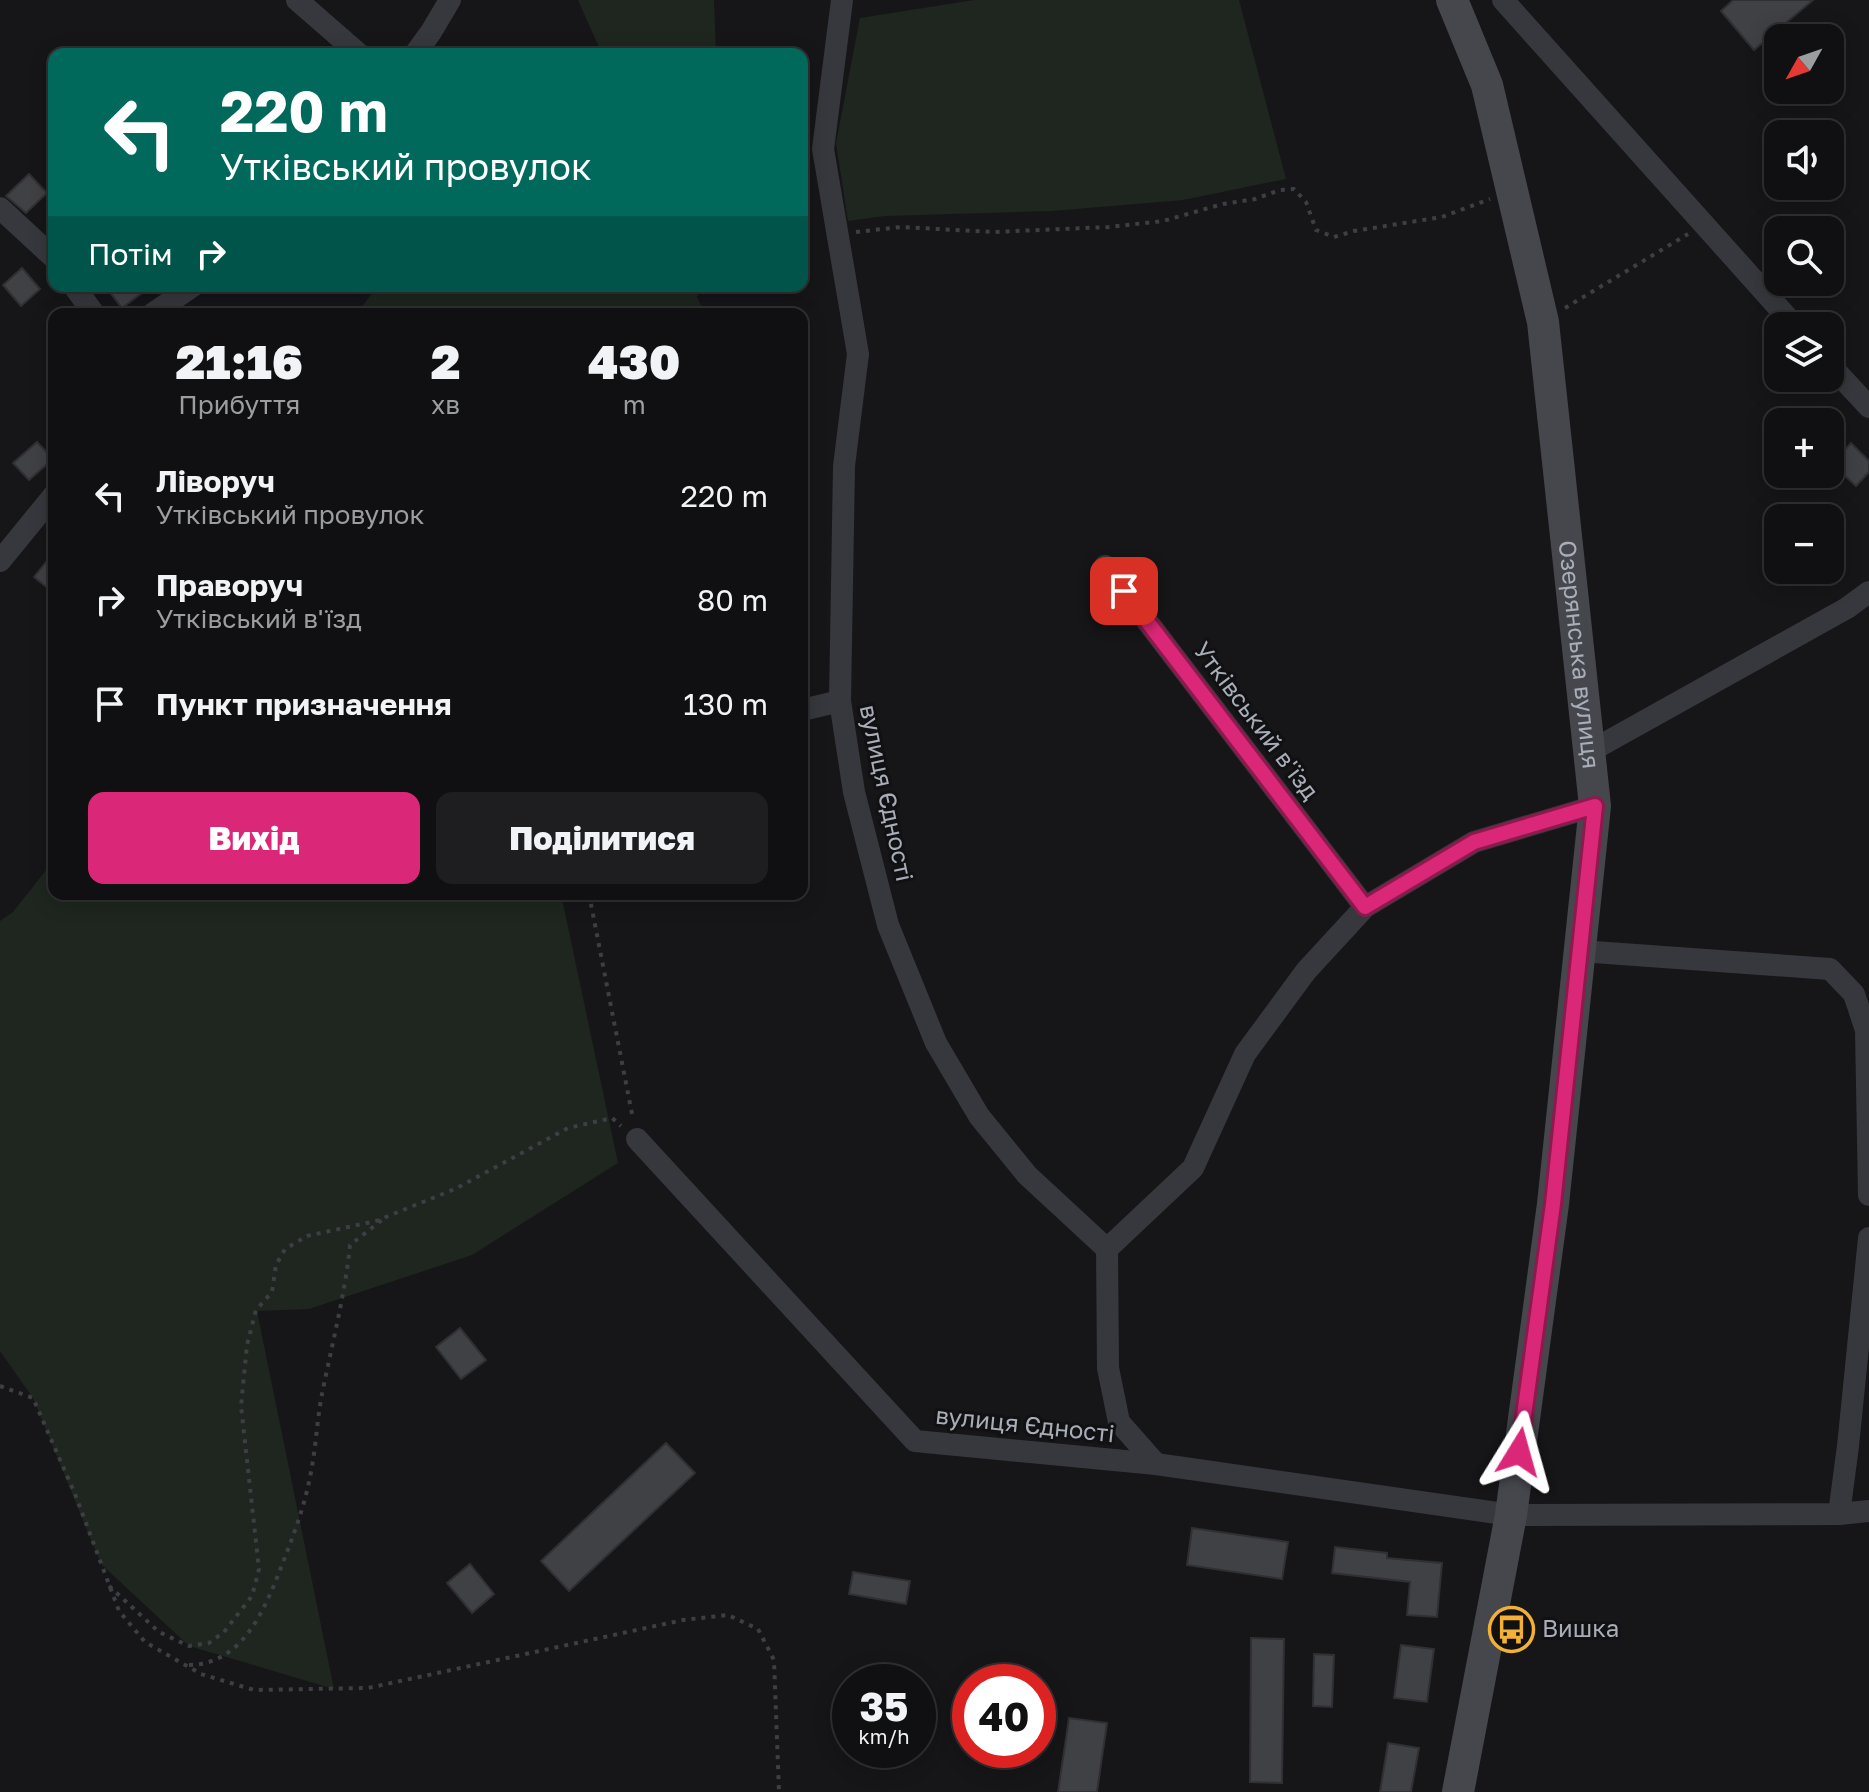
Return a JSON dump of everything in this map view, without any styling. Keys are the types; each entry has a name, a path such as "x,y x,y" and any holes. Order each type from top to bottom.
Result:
{"street":[{"path":"297,0 352,48"},
{"path":"419,48 450,0"},
{"name":"вулиця Єдності","path":"842,0 823,149 858,354 844,466 840,701 854,792 888,925 936,1043 979,1116 1027,1175 1107,1249 1108,1368 1119,1422 1156,1464"},
{"name":"Озерянська вулиця","path":"1452,0 1487,85 1543,322 1595,806 1553,1204 1511,1515 1458,1792"},
{"path":"1503,0 1783,312"},
{"path":"0,208 48,252"},
{"path":"161,308 184,292"},
{"path":"1844,380 1869,407"},
{"path":"0,561 48,502"},
{"name":"Утківський в'їзд","path":"1105,566 1365,907"},
{"path":"1589,752 1847,608 1869,592"},
{"path":"808,709 840,701"},
{"path":"1107,1249 1193,1168 1245,1054 1306,971 1365,907 1474,842 1595,806"},
{"path":"1580,951 1830,969 1854,994 1866,1030 1869,1195"},
{"name":"вулиця Єдності","path":"637,1139 915,1441 1156,1464 1511,1515 1839,1514 1869,1511"},
{"path":"1839,1514 1869,1238"}],"path":[{"path":"838,234 901,227 993,232 1109,227 1163,221 1294,189 1306,202 1316,230 1334,237 1442,217 1487,201 1511,187"},
{"path":"1543,322 1704,224"},
{"path":"590,900 637,1139"},
{"path":"109,1586 159,1632 189,1646 209,1643 224,1632 252,1596 259,1569 241,1406 247,1345 256,1310 272,1292 276,1265 285,1249 307,1236 387,1216 455,1189 568,1128 612,1118 637,1139"},
{"path":"186,1665 217,1660 237,1646 264,1610 300,1522 321,1398 346,1288 350,1245 387,1216"},
{"path":"0,1386 33,1398 75,1494 119,1611 145,1642 201,1674 254,1690 368,1688 683,1620 728,1615 758,1629 774,1660 779,1792"}],"shaded area":[{"path":"578,0 714,0 716,48 599,48"},
{"path":"974,0 1239,0 1286,179 1183,200 1052,211 885,216 848,221 836,143 860,18"},
{"path":"373,292 700,292 697,297 702,308 361,308"},
{"path":"48,868 48,900 562,900 618,1163 472,1255 309,1309 257,1311 334,1689 189,1646 101,1564 33,1398 0,1351 0,921 13,912"}],"building":[{"path":"1733,0 1813,0 1785,24 1764,24 1764,42 1754,50 1721,11"},
{"path":"29,174 47,193 26,213 6,196"},
{"path":"22,268 40,289 21,306 3,285"},
{"path":"110,292 143,292 122,308"},
{"path":"37,442 48,454 48,463 29,480 13,463"},
{"path":"1851,443 1869,461 1869,472 1856,486 1844,475 1844,451"},
{"path":"48,560 48,588 34,577"},
{"path":"460,1328 486,1360 461,1379 436,1347"},
{"path":"666,1443 695,1473 569,1591 541,1561"},
{"path":"1192,1528 1288,1542 1282,1579 1187,1565"},
{"path":"1335,1547 1387,1553 1387,1558 1442,1563 1437,1617 1407,1615 1410,1582 1332,1573"},
{"path":"470,1564 494,1594 472,1613 447,1583"},
{"path":"853,1572 910,1581 906,1604 849,1594"},
{"path":"1251,1638 1284,1639 1282,1783 1250,1782"},
{"path":"1401,1645 1434,1649 1427,1702 1394,1698"},
{"path":"1314,1654 1334,1655 1332,1707 1313,1706"},
{"path":"1069,1718 1107,1723 1097,1792 1058,1792"},
{"path":"1388,1743 1419,1748 1411,1792 1380,1792"}],"place":[{"name":"Вишка","path":"1511,1629"}],"route":[{"path":"1124,591 1365,907 1474,842 1595,806 1553,1204 1519,1452"}]}
